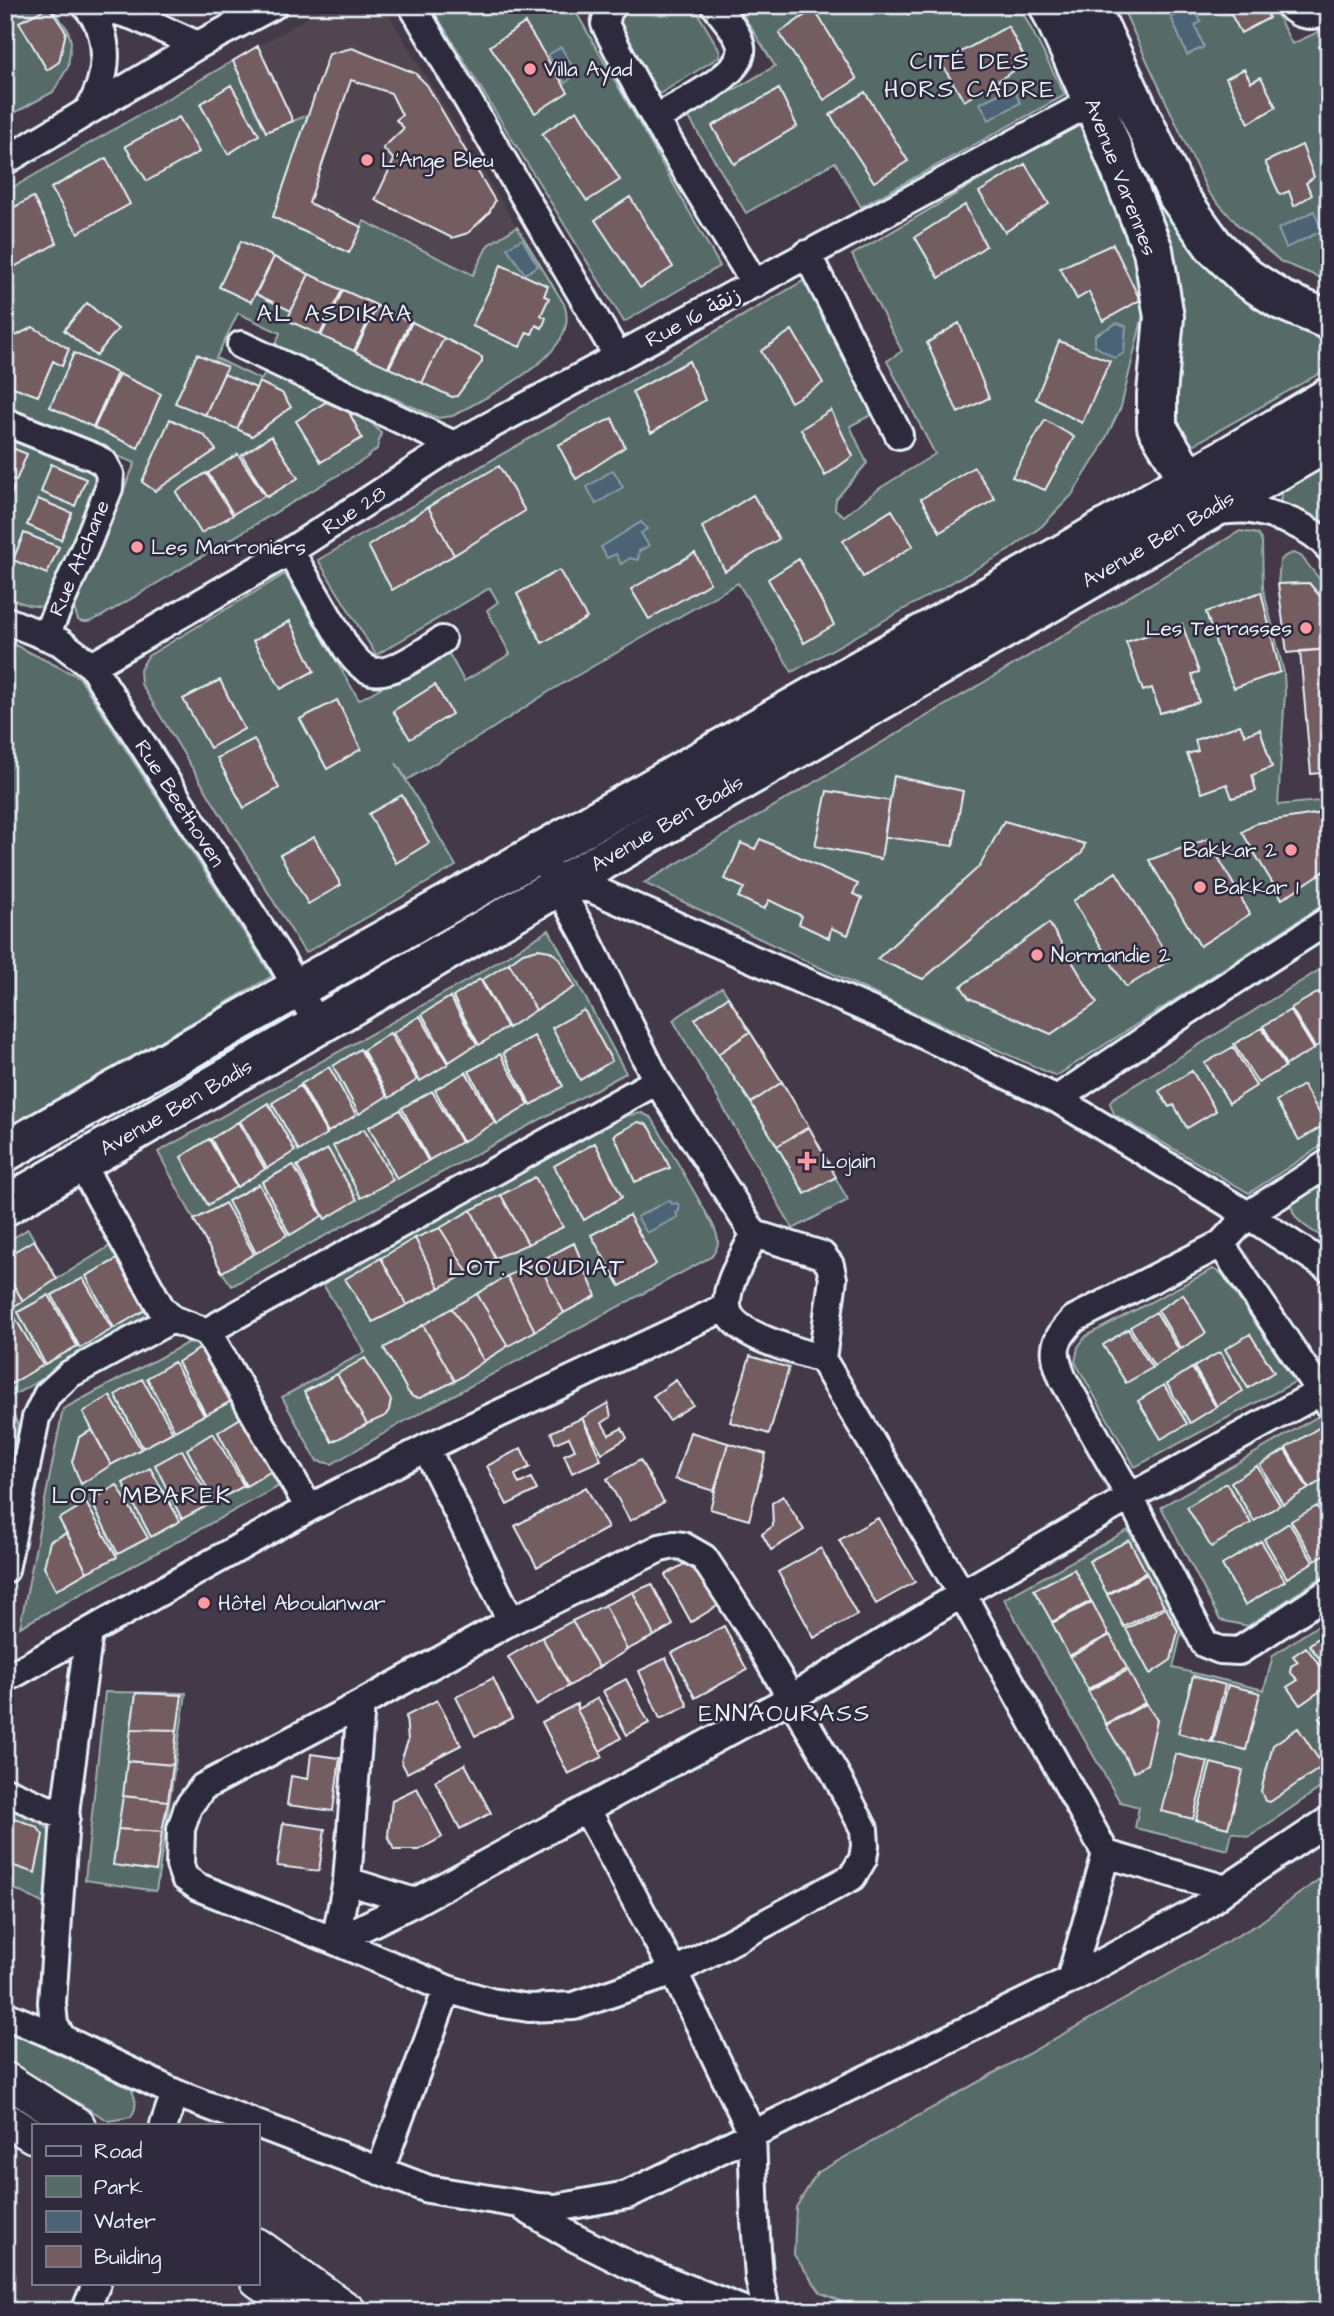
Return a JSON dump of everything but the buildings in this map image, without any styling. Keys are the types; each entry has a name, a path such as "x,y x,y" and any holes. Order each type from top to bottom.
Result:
{"main road":[{"name":"Avenue Varennes","path":"1049,5 1214,246 1247,278 1281,300 1329,320"},
{"name":"Avenue Varennes","path":"1089,5 1109,92 1153,250 1164,317 1157,427 1207,511"},
{"name":"Avenue Ben Badis","path":"5,1152 1063,554 1329,397"},
{"name":"Avenue Ben Badis","path":"5,1206 1329,441"}],"street":[{"path":"85,5 99,25 106,66 103,82 88,111"},
{"path":"97,5 133,16 198,45"},
{"path":"5,161 198,45 274,5"},
{"path":"412,5 618,357"},
{"path":"614,5 609,9 605,24 656,118 755,284"},
{"path":"656,118 722,78 741,56 741,45 715,5"},
{"path":"1289,5 1294,11 1307,16 1329,12"},
{"name":"Rue 16 زنقة","path":"618,357 1109,92"},
{"path":"807,254 899,435"},
{"path":"241,345 454,445"},
{"name":"Rue 28","path":"92,666 290,551 454,445 618,357"},
{"name":"Rue Atchane","path":"5,422 94,457 104,463 110,474 109,488 88,541 46,635"},
{"path":"1207,511 1248,510 1278,518 1297,524 1329,548"},
{"path":"290,551 347,649 356,661 371,671 386,670 405,662 442,640"},
{"name":"Rue Beethoven","path":"5,620 60,642 92,666 297,987 318,1025"},
{"path":"539,852 586,937 657,1081 754,1234 822,1255 830,1265 833,1279 822,1359 962,1594 1106,1854 1226,1889"},
{"path":"558,886 590,888 888,1018 1058,1099 1248,1215 1329,1268"},
{"path":"1058,1099 1329,920"},
{"path":"206,1332 657,1081"},
{"path":"80,1162 160,1308 172,1319 206,1332 266,1430 309,1508"},
{"path":"1329,1163 1248,1215 1221,1244 1074,1319 1060,1334 1055,1346 1055,1360 1063,1379 1130,1497 1205,1644 1220,1650 1239,1651 1329,1592"},
{"path":"754,1234 731,1285 726,1307 732,1320 749,1333 822,1359"},
{"path":"335,1941 415,1902 791,1698 962,1594 1130,1497 1324,1399 1221,1244"},
{"path":"5,1679 309,1508 426,1448 726,1307"},
{"path":"5,1570 36,1418 47,1395 70,1374 172,1319"},
{"path":"426,1448 511,1621"},
{"path":"683,1546 705,1558 791,1698 864,1829 863,1859 852,1877 674,1972 574,2006 529,2008 491,2002 447,1989 198,1887 184,1877 180,1865 181,1829 188,1807 203,1787 511,1621 660,1548 683,1546"},
{"path":"62,2039 54,2025 52,2003 66,1817 89,1632"},
{"path":"335,1941 347,1881 361,1704"},
{"path":"5,1791 66,1817"},
{"path":"587,1810 674,1972 752,2133 759,2277 766,2311"},
{"path":"259,2126 428,2189 556,2208 626,2195 1070,1980 1199,1910 1329,1820"},
{"path":"1070,1980 1106,1854"},
{"path":"347,1881 415,1902"},
{"path":"380,2171 447,1989"},
{"path":"5,2015 62,2039 175,2094 255,2124"},
{"path":"5,2079 76,2124"},
{"path":"164,2124 175,2094"},
{"path":"5,2119 32,2135"},
{"path":"517,2203 573,2237 631,2266 746,2311"},
{"path":"259,2246 349,2311"},
{"path":"259,2281 300,2311"},
{"path":"85,2311 96,2284"}],"shaded area":[{"name":"L'Ange Bleu","path":"329,5 383,5 517,227 488,246 445,335 234,234 233,61"}],"green space":[{"path":"5,5 45,5 52,8 68,30 71,42 68,67 53,92 5,118"},
{"path":"430,5 572,5 720,266 624,322"},
{"path":"629,5 693,5 720,51 719,57 658,95 653,93 615,22 615,14"},
{"path":"737,5 1019,5 1065,95 861,207 835,162 746,213 688,116 775,66"},
{"path":"1121,5 1272,5 1292,44 1329,27 1329,281 1281,262 1239,226 1208,192"},
{"path":"233,61 266,132 308,115 273,217 349,253 364,221 473,275 488,245 517,227 564,304 566,323 560,340 547,356 529,371 453,416 438,418 275,346 280,333 238,313 216,358 261,380 266,372 372,423 381,433 377,449 365,459 102,616 84,622 78,620 74,608 135,463 5,411 5,192"},
{"path":"1120,113 1171,215 1329,332 1329,366 1322,372 1186,449 1165,398"},
{"path":"1084,119 1141,259 1144,311 1121,407 1100,450 1072,495 1042,526 1008,551 792,672 738,583 550,691 407,780 396,763 456,866 305,953 141,684 140,670 148,656 285,574 359,700 447,650 464,681 510,654 487,610 498,602 490,588 376,655 318,560 805,280 873,414 850,426 867,463 836,499 835,509 844,516 880,488 935,454 887,361 902,351 852,255"},
{"path":"5,435 92,470 100,478 48,603 43,607 5,597"},
{"path":"1329,455 1329,531 1291,514 1280,500 1285,482"},
{"path":"1240,531 1258,534 1262,542 1263,588 1284,673 1278,805 1329,800 1329,901 1056,1076 902,1007 644,883"},
{"path":"1293,553 1301,556 1329,591 1329,607 1309,583 1278,584 1280,561"},
{"path":"5,640 79,677 272,976 5,1131"},
{"path":"549,930 626,1073 232,1286 158,1152 468,980"},
{"path":"1329,964 1329,1141 1249,1193 1114,1114 1110,1103 1112,1099"},
{"path":"722,987 782,1082 848,1200 793,1229 673,1020"},
{"path":"642,1113 652,1118 713,1225 718,1241 711,1257 407,1420 332,1464 317,1461 282,1397 365,1352 322,1283 624,1116"},
{"path":"1329,1178 1329,1241 1297,1219 1292,1206 1293,1199"},
{"path":"28,1229 57,1279 110,1246 145,1310 153,1319 6,1399 18,1425 5,1500 5,1243"},
{"path":"1213,1269 1222,1274 1295,1382 1135,1467 1075,1362 1078,1347 1086,1336"},
{"path":"200,1336 283,1484 20,1627 63,1409"},
{"path":"1317,1417 1329,1417 1329,1572 1248,1626 1220,1620 1161,1507"},
{"path":"1128,1530 1183,1626 1173,1668 1264,1690 1273,1655 1329,1618 1329,1782 1249,1837 1232,1832 1228,1850 1135,1828 1139,1807 1120,1802 1004,1599"},
{"path":"105,1692 186,1693 156,1891 85,1880"},
{"path":"5,1807 40,1822 46,1826 53,1838 44,1904 11,1887 5,1901"},
{"path":"1329,1872 1329,2311 864,2311 821,2293 794,2255 796,2207 817,2173 1258,1924"},
{"path":"5,2029 131,2088 136,2103 131,2117 109,2121 5,2060"}],"water":[{"path":"1188,10 1191,15 1196,12 1201,22 1195,25 1204,47 1187,55 1171,17"},
{"path":"561,47 577,74 565,83 548,55"},
{"path":"1013,87 1020,103 989,120 980,103"},
{"path":"1314,211 1322,231 1286,248 1278,229"},
{"path":"522,239 538,266 525,274 507,248"},
{"path":"1117,323 1126,326 1124,353 1115,358 1095,346 1095,335"},
{"path":"613,470 623,487 596,504 587,487"},
{"path":"641,522 647,529 641,533 649,546 639,551 638,560 630,558 621,564 616,554 607,558 601,547"},
{"path":"669,1200 679,1206 676,1213 678,1217 647,1233 637,1217"}],"place":[{"name":"Villa Ayad","path":"530,69"},
{"name":"L'Ange Bleu","path":"367,160"},
{"name":"Les Marroniers","path":"137,547"},
{"name":"Les Terrasses","path":"1306,628"},
{"name":"Bakkar 2","path":"1291,850"},
{"name":"Bakkar 1","path":"1200,887"},
{"name":"Normandie 2","path":"1037,955"},
{"name":"Lojain","path":"807,1161"},
{"name":"Hôtel Aboulanwar","path":"204,1603"}],"district":[{"name":"CITÉ DES HORS CADRE","path":"970,75"},
{"name":"AL ASDIKAA","path":"335,313"},
{"name":"LOT. KOUDIAT","path":"537,1267"},
{"name":"LOT. MBAREK","path":"142,1495"},
{"name":"ENNAOURASS","path":"785,1713"}]}
